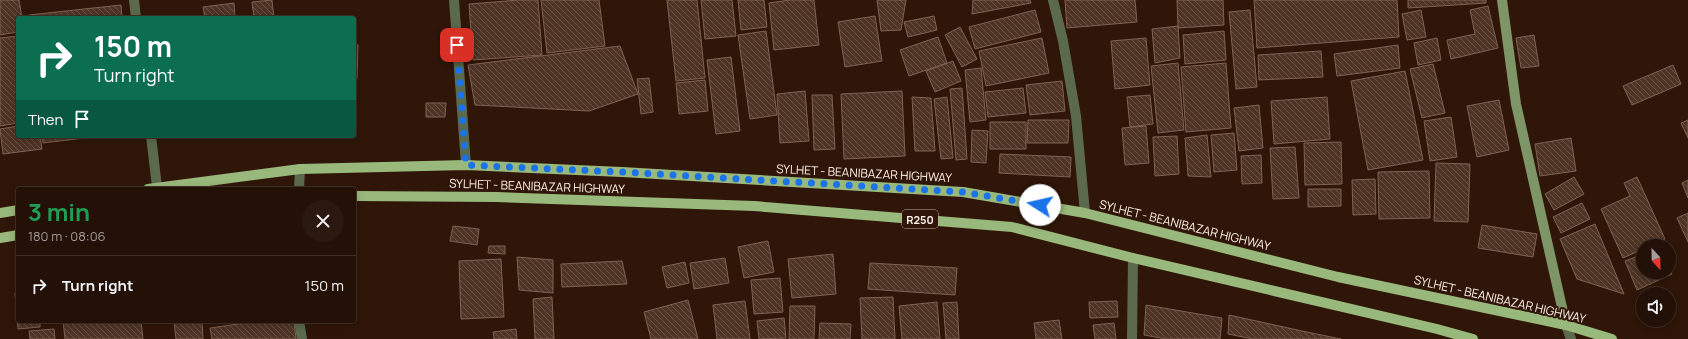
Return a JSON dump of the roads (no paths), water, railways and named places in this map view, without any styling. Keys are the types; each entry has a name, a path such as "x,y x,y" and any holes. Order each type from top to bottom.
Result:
{"main road":[{"name":"SYLHET - BEANIBAZAR HIGHWAY","path":"161,187 300,169 466,165 622,172 963,192 1085,213 1338,277 1566,325 1612,339"},
{"name":"SYLHET - BEANIBAZAR HIGHWAY","path":"356,196 496,197 754,206 1012,227 1133,258 1437,329 1473,339"},
{"path":"0,213 16,210"},
{"path":"0,238 16,235"}],"street":[{"path":"134,0 136,16"},
{"path":"454,0 466,165"},
{"path":"1053,0 1076,116 1085,213"},
{"path":"1502,0 1516,104 1566,325 1571,339"},
{"path":"151,138 153,187"},
{"path":"299,187 300,169"},
{"path":"1132,339 1133,258"},
{"path":"299,323 302,339"}]}
